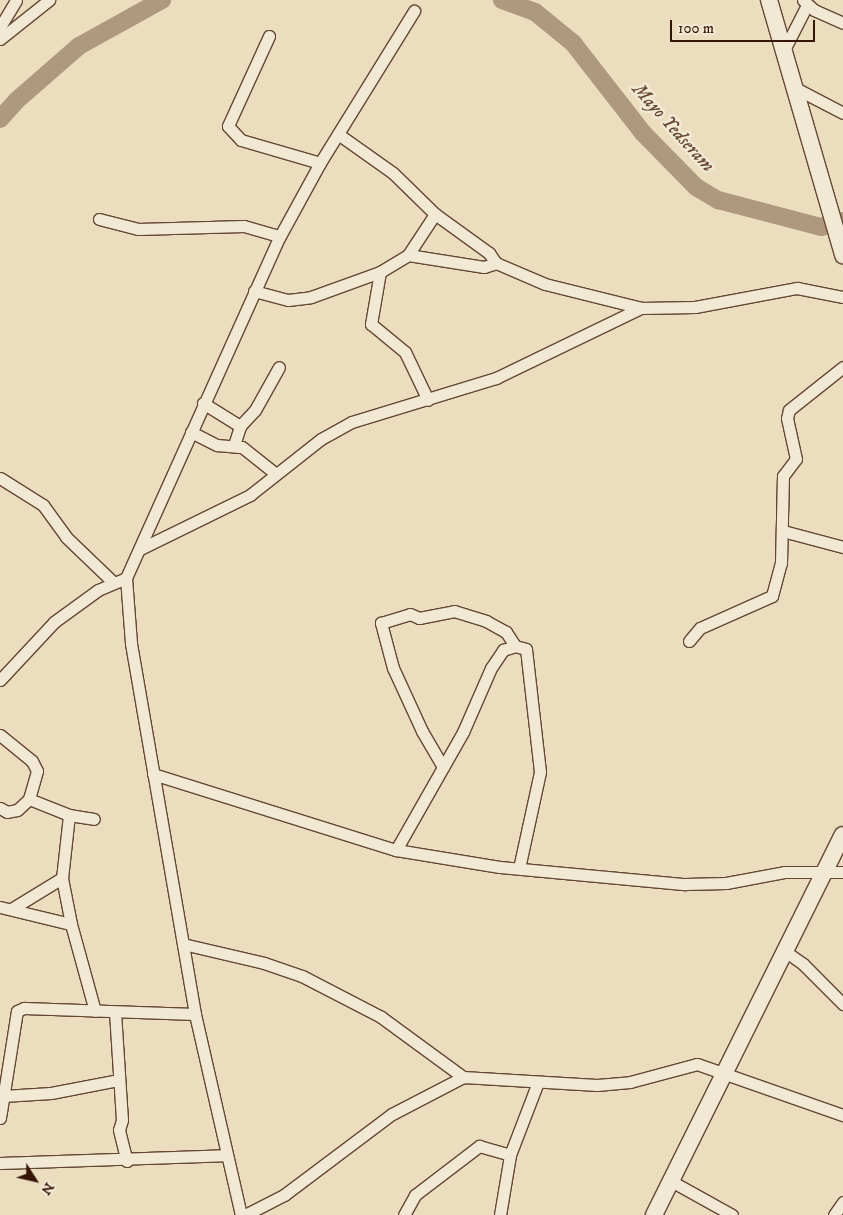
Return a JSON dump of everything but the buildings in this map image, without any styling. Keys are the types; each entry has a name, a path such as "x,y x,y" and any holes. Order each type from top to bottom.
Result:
{"main road":[{"path":"769,0 783,54 795,88 843,255"},
{"path":"654,1215 843,835"}],"street":[{"path":"1,24 16,0"},
{"path":"0,39 49,0"},
{"path":"783,54 805,2 843,23"},
{"path":"241,1215 225,1155 195,1014 131,643 126,578 203,403 280,236 320,163 414,11"},
{"path":"269,36 228,126 241,140 320,163"},
{"path":"795,88 843,113"},
{"path":"338,134 393,174 435,214 489,253 496,263 545,284 641,308 695,307 797,288 843,297"},
{"path":"254,291 288,300 311,297 380,272 408,255 435,214"},
{"path":"100,219 138,229 244,226 280,236"},
{"path":"408,255 484,267 496,263"},
{"path":"380,272 370,324 405,352 428,400"},
{"path":"140,548 250,495 321,439 352,422 496,378 641,308"},
{"path":"234,445 240,426 255,410 279,367"},
{"path":"689,641 700,628 772,596 781,562 783,476 796,459 787,418 789,410 843,367"},
{"path":"203,403 240,426"},
{"path":"190,432 218,446 234,445 276,474"},
{"path":"0,478 43,505 66,537 113,582"},
{"path":"783,531 843,547"},
{"path":"0,680 54,622 113,582 126,578"},
{"path":"444,767 422,731 393,668 381,624 410,614 419,618 454,611 500,628 514,646 526,650 540,772 519,868"},
{"path":"396,850 444,767 479,701 491,668 503,650 514,646"},
{"path":"0,735 36,764 29,799 17,810 7,812 0,808"},
{"path":"153,774 396,850 519,868 685,884 826,871 843,872"},
{"path":"29,799 70,815 94,819"},
{"path":"70,815 62,878 70,924 95,1011"},
{"path":"13,908 62,878"},
{"path":"0,908 13,908 70,924"},
{"path":"183,944 264,963 302,976 381,1017 463,1077"},
{"path":"786,952 804,964 843,1004"},
{"path":"0,1118 16,1011 195,1014"},
{"path":"115,1012 122,1120 119,1130 127,1161"},
{"path":"245,1215 284,1195 392,1114 463,1077 538,1082 630,1082 697,1064 843,1115"},
{"path":"3,1096 52,1093 118,1080"},
{"path":"500,1215 510,1155 538,1082"},
{"path":"404,1215 415,1194 479,1146 510,1155"},
{"path":"0,1163 127,1161 225,1155"},
{"path":"671,1181 732,1215"},
{"path":"834,1215 843,1202"}],"waterway":[{"name":"Mayo Yedseram","path":"0,119 16,101 79,46 162,0"},
{"name":"Mayo Yedseram","path":"502,0 535,12 573,43 643,133 696,187 718,200 821,227 843,221"}]}
